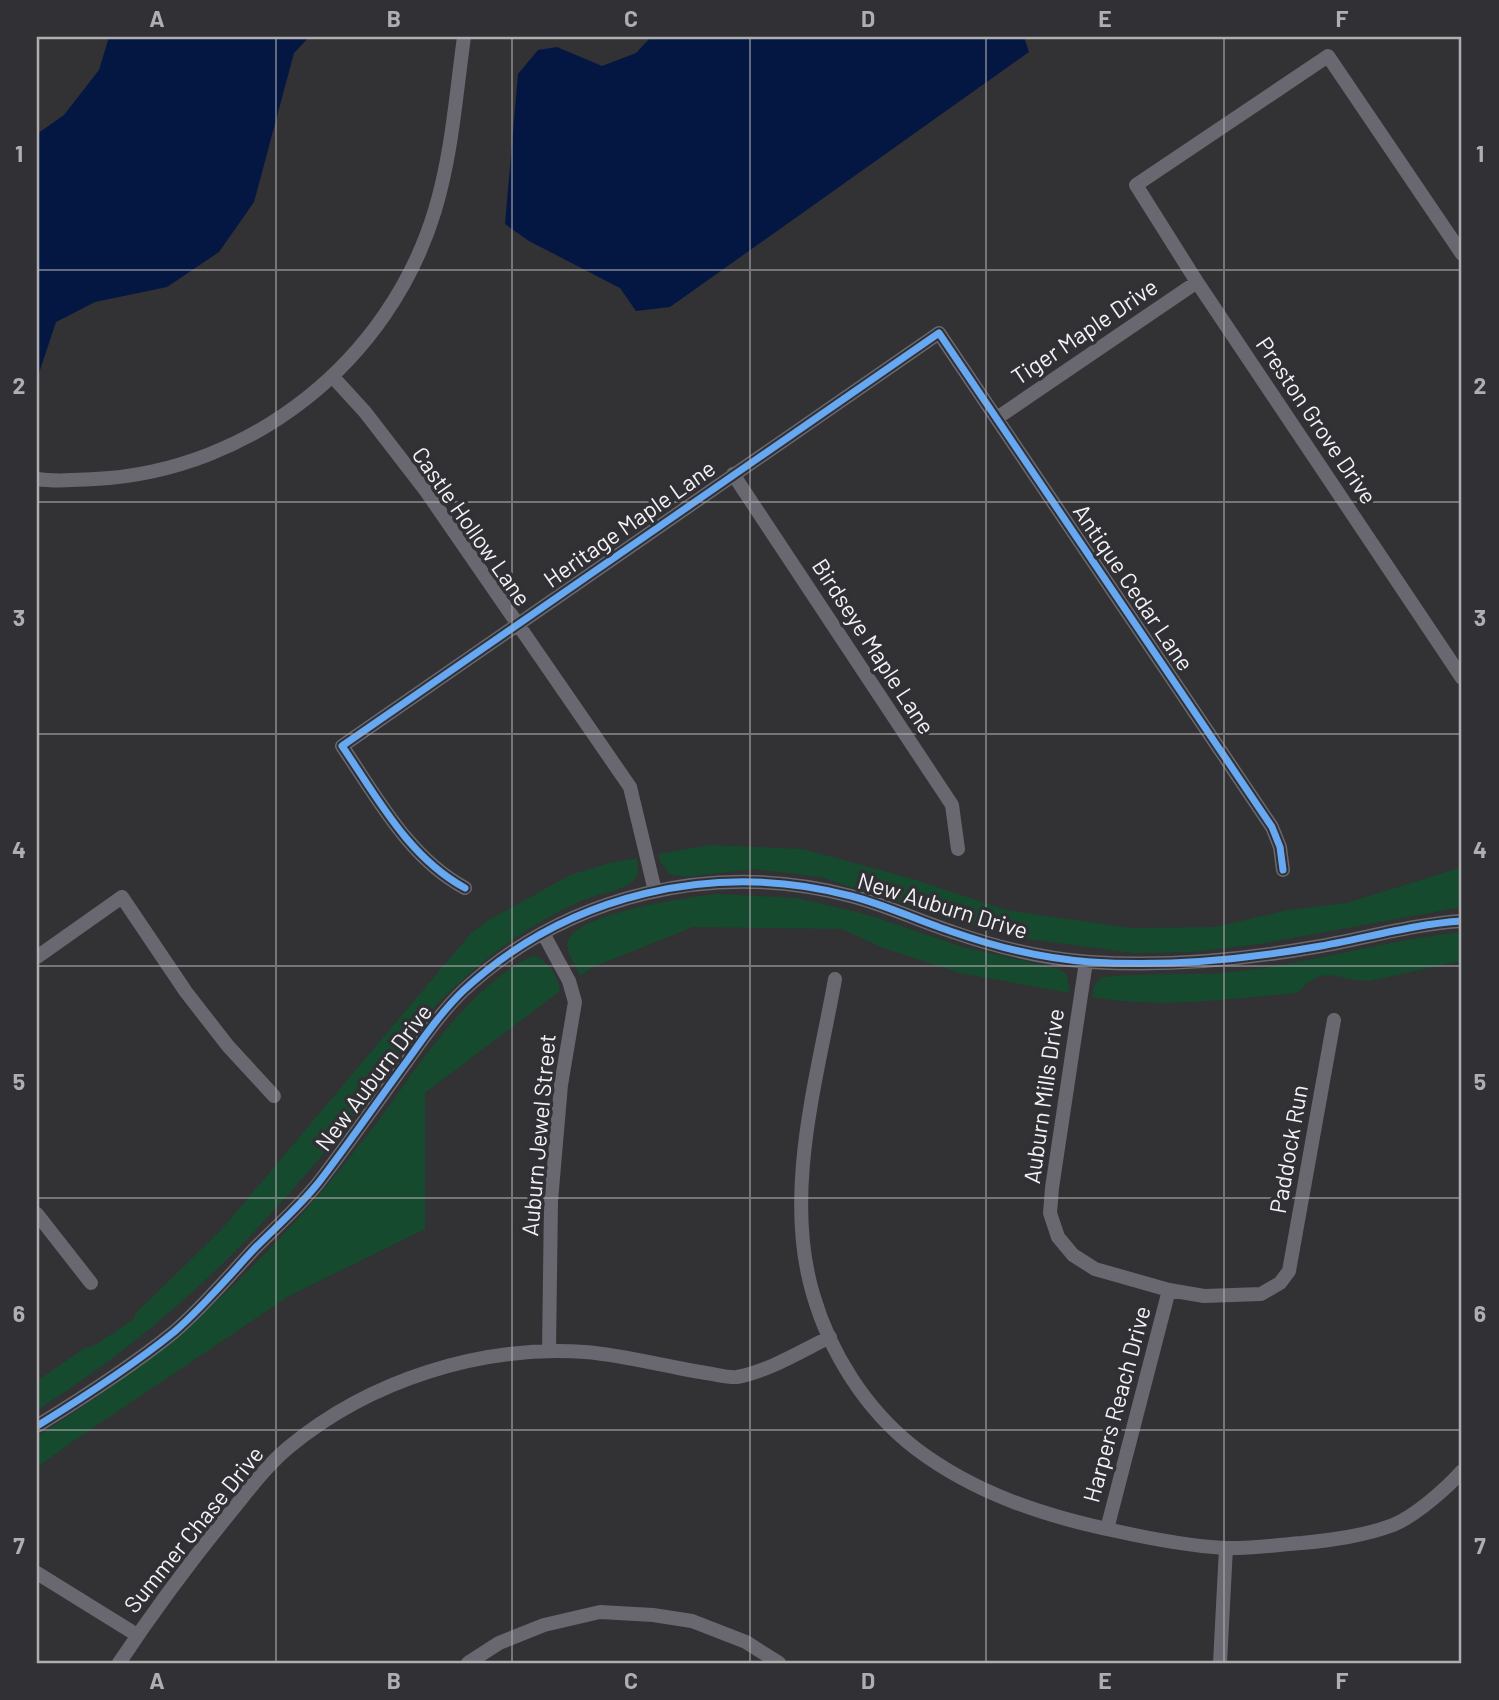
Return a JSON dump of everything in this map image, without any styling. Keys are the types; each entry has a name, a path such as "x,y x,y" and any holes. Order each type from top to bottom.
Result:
{"street":[{"path":"37,479 51,481 122,477 178,466 230,446 261,430 333,377 380,321 404,282 435,209 449,144 464,37"},
{"name":"Preston Grove Drive","path":"1462,254 1328,56 1136,185 1197,282 1462,678"},
{"name":"Tiger Maple Drive","path":"997,418 1197,282"},
{"name":"Antique Cedar Lane","path":"939,333 1272,827 1280,847 1283,870"},
{"name":"Heritage Maple Lane","path":"465,888 446,877 422,857 401,832 342,746 939,333"},
{"name":"Castle Hollow Lane","path":"333,377 365,412 426,491 630,787 655,891"},
{"name":"Birdseye Maple Lane","path":"733,474 953,806 958,849"},
{"name":"New Auburn Drive","path":"37,1426 176,1330 315,1187 427,1034 462,993 506,956 543,933 619,899 695,884 756,883 796,886 852,896 959,934 1025,951 1086,962 1155,964 1229,959 1312,948 1462,921"},
{"path":"37,957 122,897 186,992 228,1046 274,1096"},
{"name":"Auburn Jewel Street","path":"543,933 569,981 575,1002 561,1085 551,1201 549,1350"},
{"name":"Auburn Mills Drive","path":"1086,962 1050,1213 1058,1237 1073,1255 1095,1269 1168,1290"},
{"path":"835,979 800,1180 802,1242 813,1294 830,1337 850,1376 881,1417 915,1447 959,1477 1043,1514 1171,1543 1226,1548 1338,1539 1395,1524 1446,1490 1462,1471"},
{"name":"Paddock Run","path":"1168,1290 1204,1296 1261,1294 1280,1283 1289,1271 1334,1020"},
{"path":"37,1213 91,1283"},
{"name":"Harpers Reach Drive","path":"1107,1529 1168,1290"},
{"name":"Summer Chase Drive","path":"118,1663 229,1514 263,1473 289,1447 337,1415 391,1385 476,1359 549,1350 592,1353 736,1377 768,1366 830,1337"},
{"path":"1220,1663 1226,1548"},
{"path":"37,1573 137,1635"},
{"path":"468,1663 499,1643 544,1625 600,1612 653,1615 692,1621 746,1642 779,1663"}],"green space":[{"path":"710,845 803,849 913,879 1006,910 1131,928 1215,927 1288,910 1347,903 1462,867 1462,905 1260,944 1192,952 1133,953 1020,938 820,877 754,869 684,877 670,874 658,854"},
{"path":"637,858 635,880 615,891 583,900 545,919 509,942 459,982 416,1029 354,1115 308,1172 238,1249 163,1318 81,1381 37,1410 37,1381 86,1347 92,1347 134,1319 135,1314 222,1229 471,933 489,920 570,875"},
{"path":"717,894 798,898 872,916 963,947 1059,969 1067,975 1070,993 960,973 883,948 842,929 693,927 593,967 580,976 569,954 568,941 576,931 591,922 635,908"},
{"path":"1462,932 1462,961 1369,981 1332,975 1316,978 1297,993 1194,1002 1118,1001 1092,997 1093,989 1101,978 1151,974 1208,974 1272,967"},
{"path":"536,956 552,971 560,991 425,1093 425,1229 289,1296 37,1468 37,1436 142,1364 236,1283 321,1192 462,1011 508,970"}],"water":[{"path":"109,37 309,37 294,53 254,202 219,252 167,287 95,302 56,322 37,379 37,134 64,115 99,70"},
{"path":"651,37 1024,37 1029,52 670,307 636,311 620,288 529,241 505,224 518,74 538,50 557,47 602,66 636,53"}],"cycle path":[{"path":"465,888 445,875 410,843 342,746 939,333 1272,827 1280,847 1283,870"},
{"path":"37,1426 141,1357 174,1332 206,1302 312,1191 434,1024 464,990 505,957 549,930 596,909 645,894 696,885 747,882 799,886 851,896 1004,947 1056,958 1119,963 1175,963 1259,956 1425,925 1462,921"}]}
